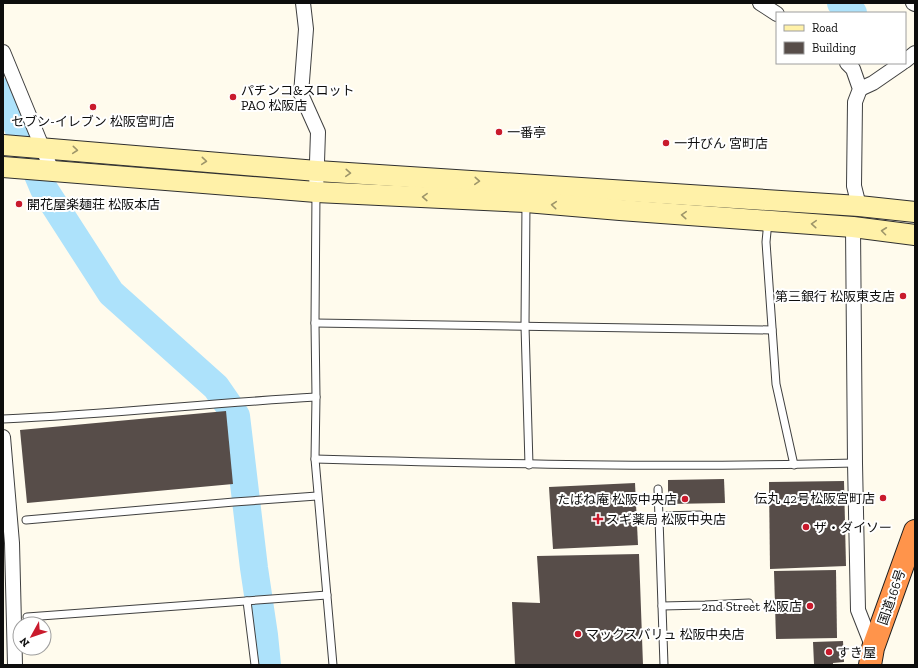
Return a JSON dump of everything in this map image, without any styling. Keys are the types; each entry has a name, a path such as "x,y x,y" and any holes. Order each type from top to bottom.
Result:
{"highway":[{"name":"国道166号","path":"872,657 915,531"}],"street":[{"path":"303,3 306,29 301,94 318,132 316,192"},
{"path":"760,3 776,13"},
{"path":"3,52 48,171"},
{"path":"906,60 915,53"},
{"path":"848,64 853,69 860,89 855,102 854,186 859,206"},
{"path":"860,89 874,83 901,64"},
{"path":"8,145 317,171 859,206 915,212"},
{"path":"12,167 316,192 526,202 853,227 915,235"},
{"path":"853,227 858,610 872,657"},
{"path":"3,437 12,543 15,665"}],"lane":[{"path":"316,192 315,459 317,496 333,665"},
{"path":"526,202 525,326 529,465"},
{"path":"768,221 766,242 776,384 794,465"},
{"path":"315,323 772,330"},
{"path":"3,419 59,417 216,403 316,397"},
{"path":"315,459 529,465 794,465 855,463"},
{"path":"658,489 664,665"},
{"path":"26,520 317,496"},
{"path":"659,516 700,515"},
{"path":"52,616 327,595"},
{"path":"248,601 255,665"},
{"path":"662,606 705,606 749,603"}],"building":[{"path":"226,411 233,484 27,503 20,430"},
{"path":"724,479 725,503 668,504 668,480"},
{"path":"844,481 846,566 770,569 769,482"},
{"path":"635,483 638,545 553,549 549,487"},
{"name":"マックスバリュ 松阪中央店","path":"639,554 643,665 515,665 512,602 540,603 537,556"},
{"path":"836,570 837,638 776,639 774,571"},
{"name":"すき屋","path":"843,641 844,662 833,663 833,665 814,664 813,642"}],"waterway":[{"path":"841,3 852,12"},
{"path":"3,92 44,189 111,293 216,387 236,416 267,665"}],"place":[{"name":"パチンコ&スロット PAO 松阪店","path":"233,97"},
{"name":"セブン-イレブン 松阪宮町店","path":"93,107"},
{"name":"一番亭","path":"499,132"},
{"name":"一升びん 宮町店","path":"666,143"},
{"name":"開花屋楽麺荘 松阪本店","path":"19,204"},
{"name":"第三銀行 松阪東支店","path":"903,296"},
{"name":"伝丸 42号松阪宮町店","path":"883,498"},
{"name":"たばね庵 松阪中央店","path":"685,499"},
{"name":"スギ薬局 松阪中央店","path":"598,519"},
{"name":"ザ・ダイソー","path":"806,527"},
{"name":"2nd Street 松阪店","path":"810,606"},
{"name":"マックスバリュ 松阪中央店","path":"578,634"},
{"name":"すき屋","path":"829,652"}]}
